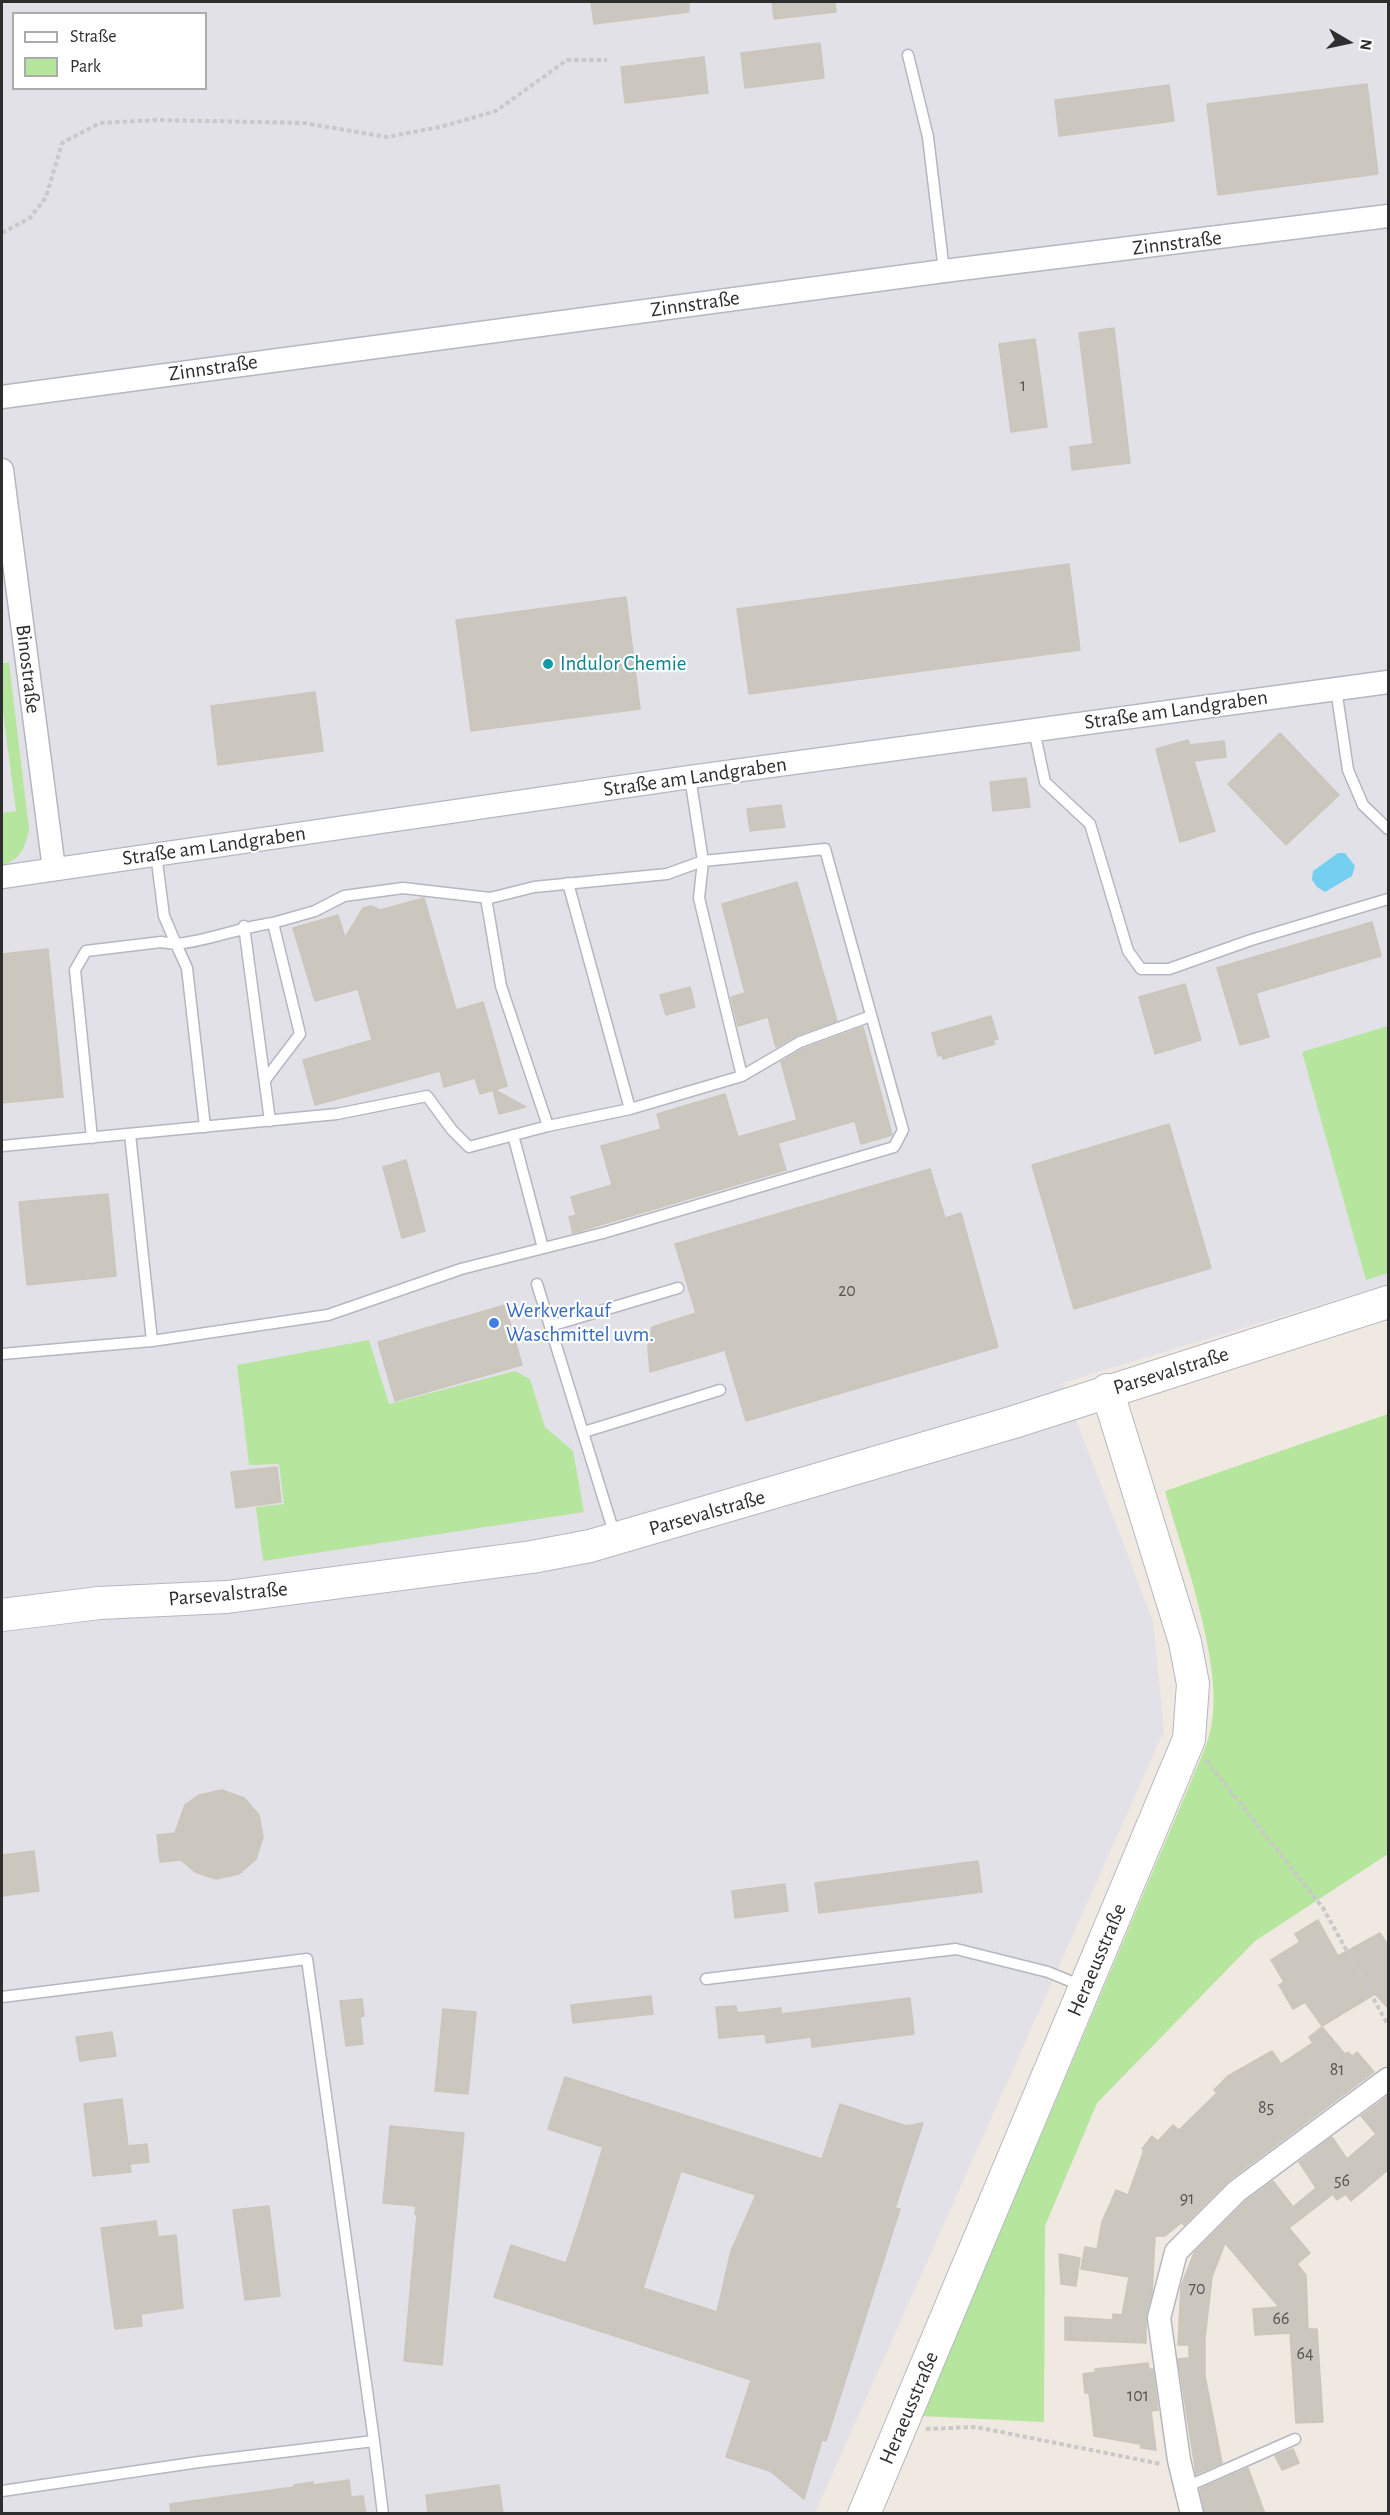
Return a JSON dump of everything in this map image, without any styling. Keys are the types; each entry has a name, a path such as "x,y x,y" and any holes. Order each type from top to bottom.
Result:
{"street":[{"name":"Zinnstraße","path":"2,397 944,271 1389,216"},
{"name":"Binostraße","path":"2,470 54,869"},
{"name":"Straße am Landgraben","path":"2,877 690,777 1389,682"},
{"name":"Parsevalstraße","path":"2,1615 99,1603 227,1597 532,1557 616,1540 1014,1422 1107,1390 1389,1302"},
{"name":"Heraeusstraße","path":"864,2514 1189,1739 1193,1684 1185,1642 1107,1390"},
{"path":"1192,2514 1179,2460 1159,2318 1176,2252 1237,2191 1389,2079"}],"lane":[{"path":"908,55 928,137 944,271"},
{"path":"1336,688 1348,770 1363,805 1389,829"},
{"path":"1034,730 1045,782 1090,824 1128,951 1141,969 1169,969 1251,940 1389,899"},
{"path":"690,777 703,861 699,898 742,1076"},
{"path":"2,1354 152,1341 328,1315 461,1269 603,1233 894,1147 903,1130 825,849 703,861 667,874 534,887 486,898 403,888 344,896 315,911 273,923 244,926 192,942 176,944 161,942 86,951 75,970 92,1137"},
{"path":"156,854 164,916 187,968 205,1127"},
{"path":"568,883 630,1109"},
{"path":"486,898 501,986 548,1126"},
{"path":"265,1080 300,1034 273,923"},
{"path":"244,926 270,1121"},
{"path":"2,1146 337,1114 427,1096 452,1130 469,1147 548,1126 630,1109 742,1076 800,1042 871,1016"},
{"path":"130,1134 152,1341"},
{"path":"513,1135 543,1248"},
{"path":"537,1284 616,1540"},
{"path":"550,1326 678,1288"},
{"path":"584,1432 720,1390"},
{"path":"706,1979 956,1949 1048,1972 1086,1987"},
{"path":"2,1997 307,1959 383,2514"},
{"path":"1186,2487 1295,2439"},
{"path":"2,2491 199,2462 374,2441"}],"path":[{"path":"2,234 30,218 46,197 62,143 100,123 159,120 304,123 387,137 440,127 496,111 567,60 607,60"},
{"path":"1189,1739 1323,1908 1389,2025"},
{"path":"899,2430 976,2427 1159,2464 1179,2460"}],"shaded area":[{"path":"2,2 1388,2 1388,1284 1062,1383 1153,1621 1164,1731 815,2513 2,2514"}],"green space":[{"path":"2,663 9,663 29,829 21,852 14,860 2,866 2,813 16,811 2,705"},
{"path":"1388,1026 1388,1273 1366,1280 1302,1052"},
{"path":"369,1340 389,1404 515,1371 530,1379 545,1427 573,1451 584,1512 263,1561 256,1507 284,1504 279,1464 249,1465 237,1365"},
{"path":"1388,1414 1388,1854 1255,1941 1097,2103 1045,2226 1044,2422 922,2416 1190,1784 1211,1728 1214,1703 1207,1642 1191,1577 1165,1491"}],"water":[{"path":"1338,853 1345,853 1355,866 1352,876 1325,892 1312,880 1313,871"}],"building":[{"path":"591,2 689,2 689,12 594,24"},
{"path":"772,2 835,2 836,12 774,19"},
{"path":"820,43 824,78 745,88 741,53"},
{"path":"704,57 708,93 625,103 621,67"},
{"path":"1367,84 1378,174 1218,195 1207,104"},
{"path":"1169,85 1174,121 1059,136 1055,100"},
{"path":"1114,328 1130,463 1072,470 1070,447 1093,444 1079,333"},
{"path":"1035,339 1047,427 1011,432 999,344"},
{"path":"1069,564 1080,650 749,694 737,609"},
{"name":"Indulor Chemie","path":"626,597 640,709 471,731 456,620"},
{"path":"315,692 323,751 218,765 211,706"},
{"path":"1280,733 1339,795 1286,845 1228,784"},
{"path":"1188,740 1190,745 1224,741 1226,757 1194,761 1215,831 1180,842 1156,749"},
{"path":"1026,778 1030,807 993,811 990,782"},
{"path":"781,805 785,827 750,831 747,809"},
{"path":"797,882 837,1021 797,1035 776,1047 768,1017 738,1026 731,997 745,993 722,904"},
{"path":"424,898 456,1010 483,1002 507,1086 495,1090 526,1107 499,1114 493,1090 480,1094 475,1078 444,1087 440,1071 315,1105 303,1060 372,1040 358,989 315,1001 293,928 338,915 345,938 363,908 371,906 380,910"},
{"path":"1372,922 1381,956 1256,993 1269,1037 1240,1045 1217,968"},
{"path":"48,949 63,1097 2,1103 2,954"},
{"path":"1185,984 1201,1040 1155,1054 1139,997"},
{"path":"690,987 695,1007 666,1015 660,995"},
{"path":"991,1016 998,1039 993,1040 995,1044 943,1059 942,1055 938,1056 932,1033"},
{"path":"863,1027 892,1135 861,1144 855,1121 778,1143 786,1170 573,1233 569,1217 576,1215 571,1197 612,1185 601,1146 661,1129 657,1114 725,1094 738,1137 797,1120 781,1062 803,1049"},
{"path":"1169,1124 1211,1268 1074,1309 1032,1165"},
{"path":"406,1160 425,1231 402,1238 383,1167"},
{"path":"930,1169 945,1218 961,1213 998,1347 746,1421 725,1350 650,1372 648,1347 652,1327 696,1313 675,1244"},
{"path":"108,1194 116,1276 27,1285 19,1202"},
{"path":"505,1305 522,1365 395,1401 378,1342"},
{"path":"277,1467 281,1502 236,1508 231,1472"},
{"path":"222,1790 244,1798 259,1815 263,1837 256,1859 239,1874 216,1879 195,1872 181,1860 160,1862 157,1835 175,1833 185,1805 199,1795"},
{"path":"34,1851 39,1891 2,1896 2,1855"},
{"path":"978,1861 982,1892 819,1913 815,1883"},
{"path":"785,1884 788,1911 735,1918 732,1891"},
{"path":"1318,1920 1338,1956 1380,1933 1389,1947 1389,2009 1375,1994 1322,2026 1305,2002 1293,2009 1279,1985 1284,1982 1271,1960 1300,1942 1295,1934"},
{"path":"651,1996 653,2014 573,2023 571,2005"},
{"path":"910,1998 914,2034 812,2047 811,2037 766,2043 765,2034 719,2038 716,2007 736,2006 737,2013 781,2008 781,2014"},
{"path":"362,1999 364,2016 360,2017 363,2044 346,2046 340,2001"},
{"path":"443,2009 476,2012 468,2094 435,2091"},
{"path":"1322,2027 1345,2054 1348,2052 1352,2056 1357,2052 1374,2072 1229,2180 1184,2225 1181,2223 1165,2236 1155,2236 1152,2293 1146,2315 1146,2343 1065,2340 1065,2317 1113,2320 1113,2314 1122,2315 1129,2277 1081,2269 1085,2247 1097,2249 1102,2222 1116,2190 1128,2195 1144,2150 1142,2149 1152,2136 1158,2141 1173,2125 1179,2130 1217,2093 1214,2090 1228,2076 1272,2051 1281,2064 1313,2043 1309,2037"},
{"path":"112,2032 116,2056 80,2061 76,2037"},
{"path":"565,2077 822,2159 840,2104 906,2126 923,2123 895,2208 900,2209 826,2441 822,2440 804,2499 770,2471 726,2457 751,2380 494,2297 511,2245 566,2263 582,2215 603,2147 548,2129","holes":["681,2171 756,2195 731,2251 717,2312 643,2288"]},
{"path":"1389,2095 1389,2169 1351,2201 1346,2194 1337,2200 1333,2194 1289,2228 1310,2253 1297,2264 1306,2275 1308,2329 1317,2329 1323,2422 1296,2423 1290,2333 1255,2335 1253,2309 1279,2307 1225,2243 1212,2277 1205,2338 1205,2376 1222,2463 1196,2474 1178,2359 1189,2358 1189,2345 1178,2345 1181,2286 1194,2253 1246,2201 1273,2181 1293,2207 1316,2188 1299,2162 1332,2137 1347,2159 1376,2134 1361,2116"},
{"path":"122,2099 128,2146 147,2144 149,2162 130,2164 131,2172 93,2176 84,2104"},
{"path":"390,2126 464,2133 442,2365 404,2361 417,2215 415,2214 416,2206 383,2203"},
{"path":"269,2206 280,2296 245,2300 233,2210"},
{"path":"156,2221 158,2237 176,2235 183,2308 141,2314 142,2326 115,2329 101,2228"},
{"path":"1059,2254 1080,2258 1076,2286 1061,2284"},
{"path":"1148,2363 1149,2369 1153,2369 1158,2410 1151,2411 1156,2450 1141,2448 1140,2444 1094,2436 1089,2393 1085,2393 1083,2374 1096,2372 1095,2369"},
{"path":"1293,2449 1299,2463 1282,2470 1275,2456"},
{"path":"1248,2468 1265,2514 1205,2514 1200,2489"},
{"path":"349,2480 351,2497 363,2496 366,2514 171,2514 170,2504 294,2487 294,2485 313,2482 313,2485"},
{"path":"499,2485 503,2514 428,2514 426,2495"}],"place":[{"name":"Indulor Chemie","path":"548,664"},
{"name":"Werkverkauf Waschmittel uvm.","path":"494,1323"}]}
